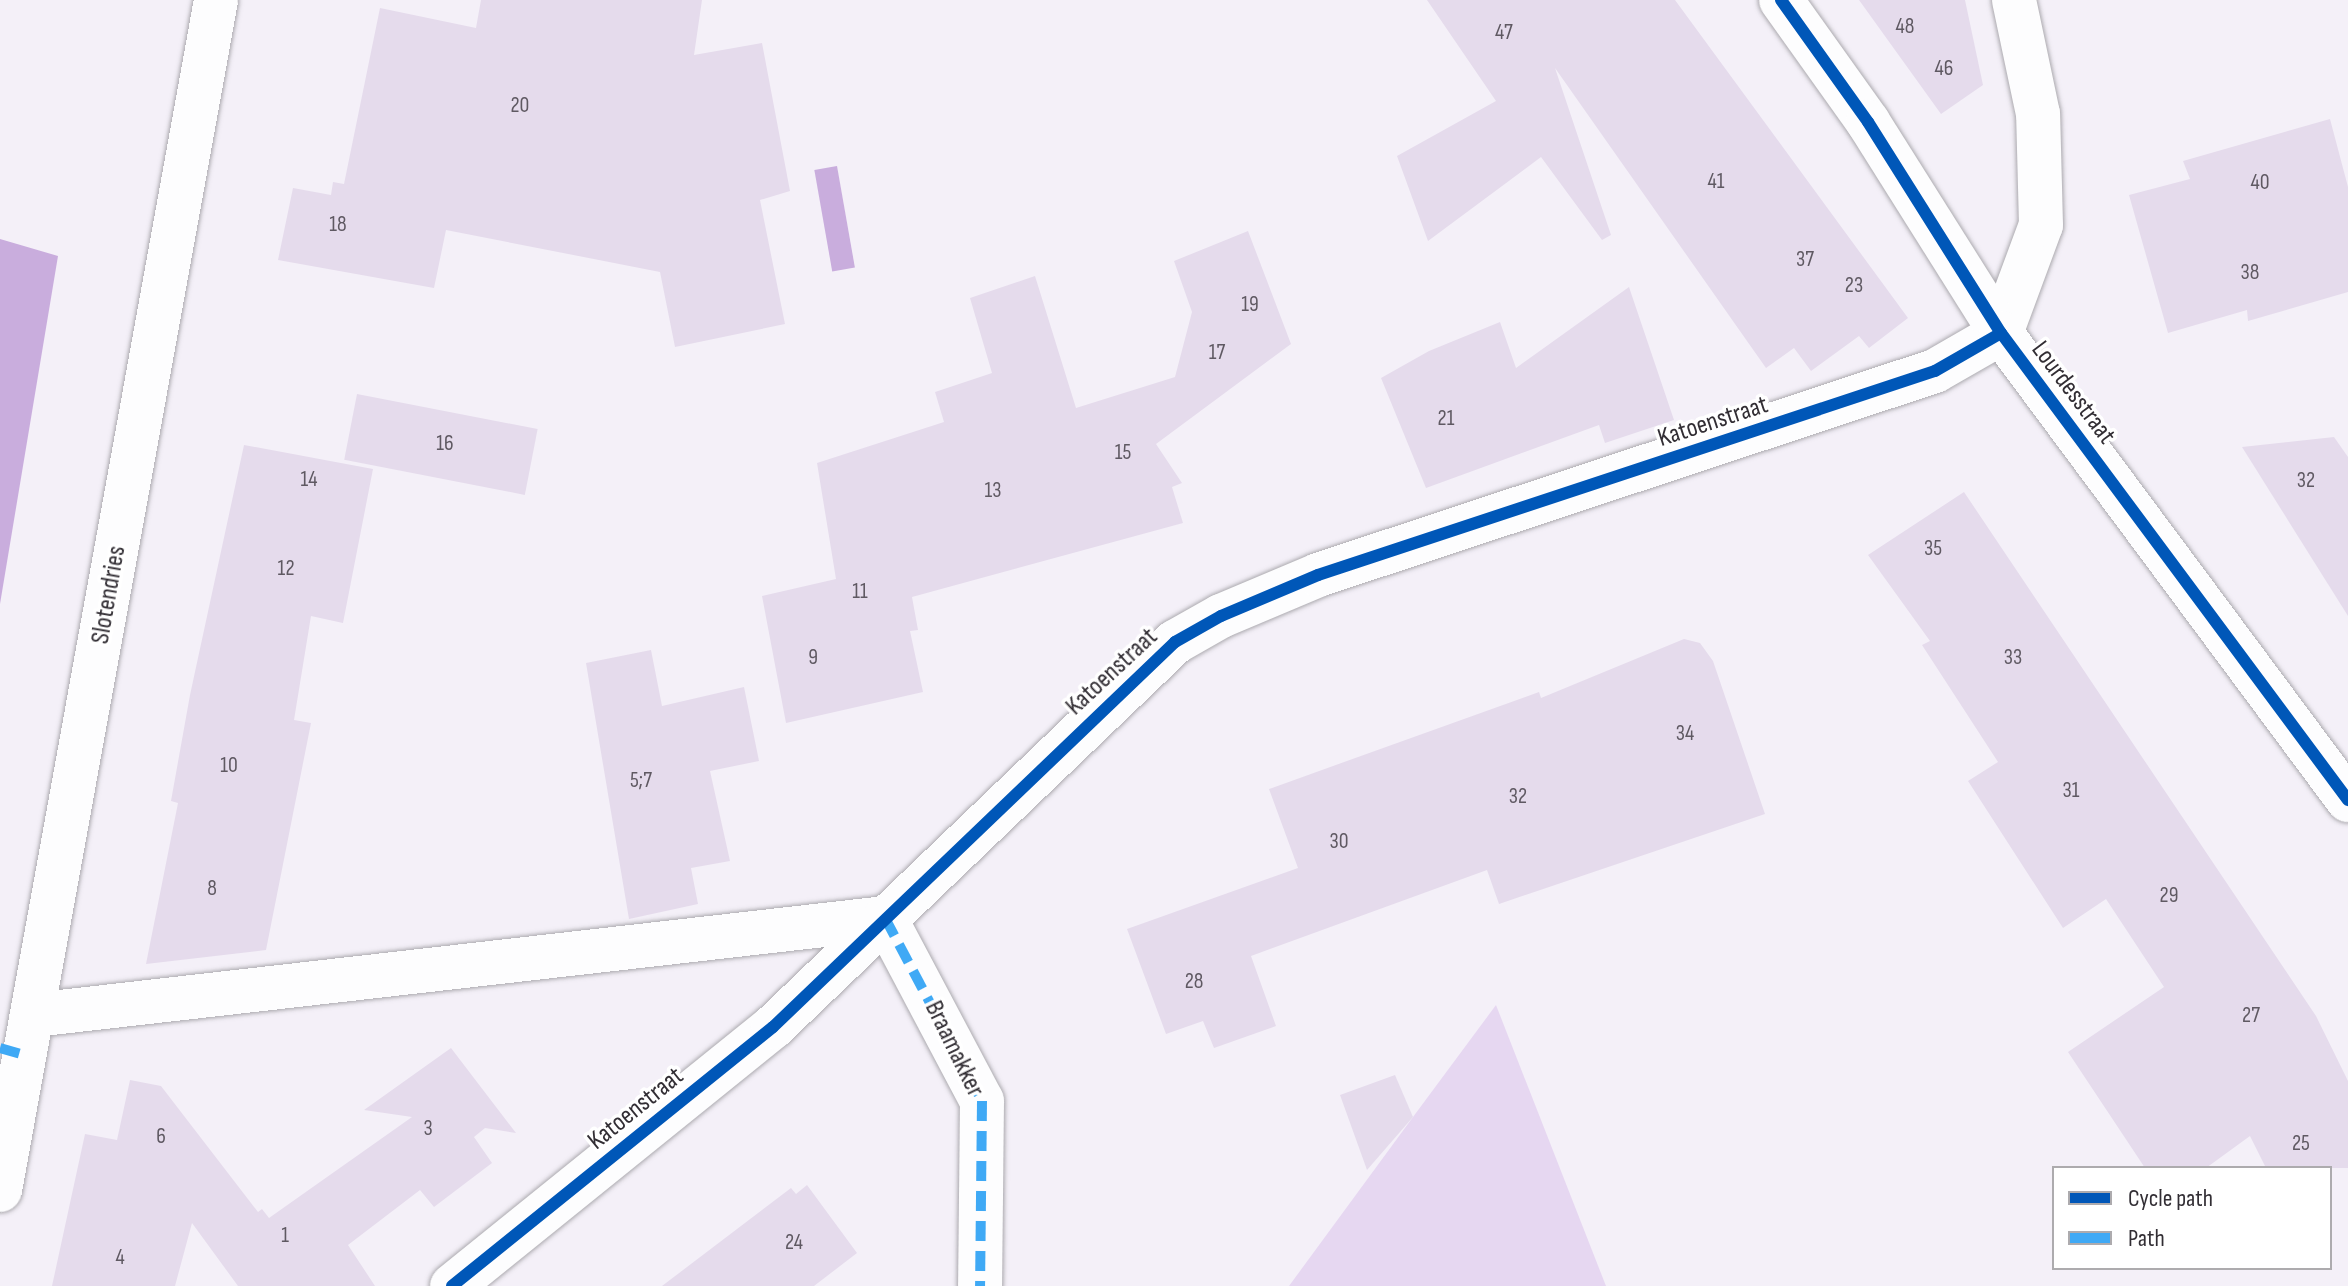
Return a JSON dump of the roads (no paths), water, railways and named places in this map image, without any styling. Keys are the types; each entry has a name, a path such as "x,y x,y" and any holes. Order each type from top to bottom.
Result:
{"street":[{"name":"Slotendries","path":"0,1190 216,0"},
{"name":"Lourdesstraat","path":"1781,0 1868,122 2001,333 2348,800"},
{"path":"2001,333 2041,225 2038,114 2014,0"},
{"name":"Katoenstraat","path":"452,1286 773,1027 1175,642 1221,616 1318,575 1935,371 2001,333"},
{"path":"34,1015 885,918"},
{"name":"Braamakker","path":"885,918 982,1101 980,1286"}]}
